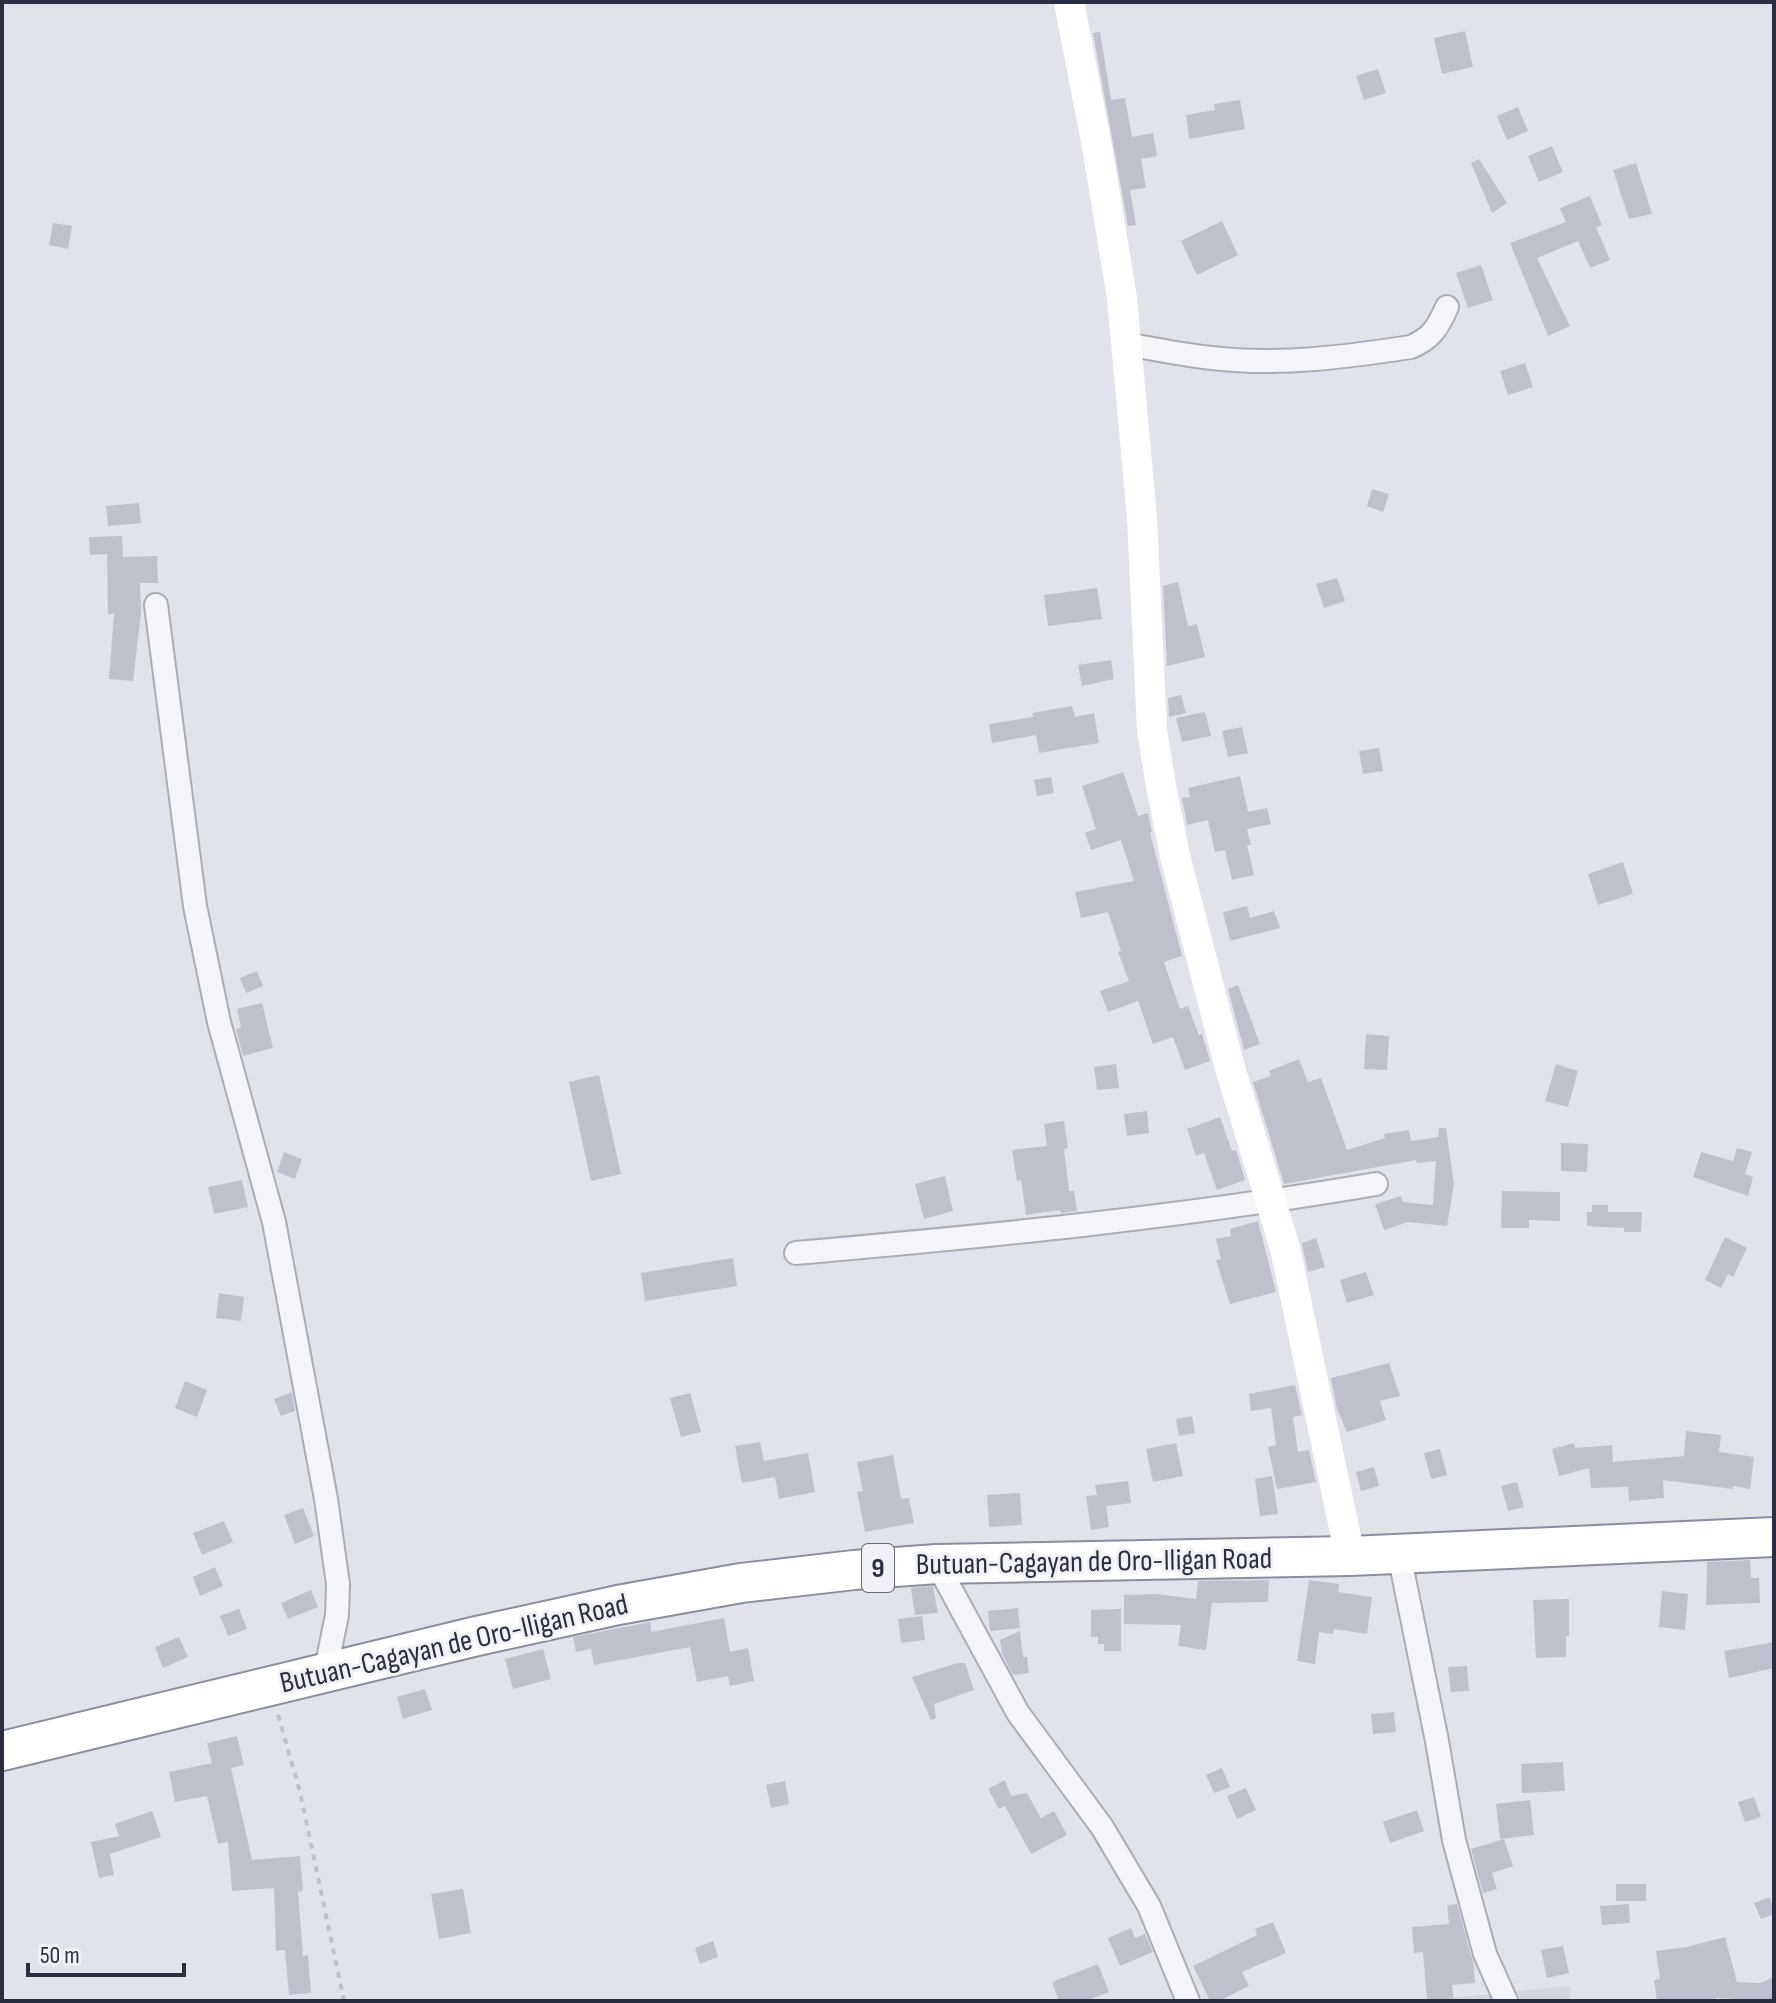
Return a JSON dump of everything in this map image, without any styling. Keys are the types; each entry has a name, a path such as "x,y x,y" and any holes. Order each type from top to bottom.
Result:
{"highway":[{"name":"Butuan-Cagayan de Oro-Iligan Road","path":"2,1751 477,1636 618,1605 741,1583 937,1564 1350,1556 1774,1537"}],"street":[{"path":"1069,2 1122,298 1142,518 1152,730 1161,786 1175,856 1230,1068 1292,1278 1350,1556"},
{"path":"1126,344 1255,361 1343,357 1420,344 1436,331 1447,307"},
{"path":"156,605 195,906 219,1022 274,1222 326,1499 338,1584 337,1615 325,1674"},
{"path":"796,1253 995,1235 1272,1202 1376,1184"},
{"path":"1399,1554 1454,1840 1485,1954 1506,2001"},
{"path":"937,1564 1018,1713 1102,1827 1149,1906 1188,2001"}],"path":[{"path":"270,1686 300,1792 344,2001"}],"shaded area":[{"path":"1569,1986 1571,2001 1422,2001"}],"building":[{"path":"1465,31 1473,67 1442,74 1434,38"},
{"path":"1100,32 1111,100 1125,98 1132,137 1153,133 1157,156 1141,159 1146,188 1130,190 1136,225 1128,226 1093,33"},
{"path":"1378,69 1386,93 1364,100 1356,76"},
{"path":"1240,100 1245,129 1189,139 1186,115 1215,110 1214,104"},
{"path":"1518,107 1528,131 1507,140 1497,116"},
{"path":"1552,146 1563,172 1539,182 1528,156"},
{"path":"1479,159 1507,203 1492,213 1471,163"},
{"path":"1636,163 1652,214 1629,219 1613,170"},
{"path":"1590,196 1602,225 1596,227 1610,260 1590,268 1578,241 1537,258 1570,326 1548,336 1510,243 1566,222 1560,208"},
{"path":"1222,221 1238,255 1197,275 1181,241"},
{"path":"53,223 72,226 68,249 49,245"},
{"path":"1481,265 1493,300 1468,308 1456,273"},
{"path":"1525,363 1533,387 1508,395 1500,371"},
{"path":"1372,489 1389,494 1383,512 1367,506"},
{"path":"139,503 141,523 108,526 106,506"},
{"path":"122,536 123,557 157,556 158,583 140,583 141,613 133,681 109,679 114,614 108,614 107,554 90,555 89,537"},
{"path":"1337,578 1345,601 1324,608 1316,584"},
{"path":"1178,582 1188,626 1197,624 1205,657 1167,666 1163,586"},
{"path":"1097,588 1102,619 1048,626 1044,595"},
{"path":"1111,660 1114,679 1082,686 1078,665"},
{"path":"1181,695 1186,713 1169,717 1168,698"},
{"path":"1072,706 1075,717 1094,713 1099,743 1039,753 1036,735 992,743 989,724 1033,717 1032,713"},
{"path":"1205,712 1211,736 1182,742 1176,718"},
{"path":"1242,727 1248,753 1228,757 1222,731"},
{"path":"1379,748 1383,771 1363,774 1359,751"},
{"path":"1123,772 1138,816 1148,813 1150,833 1182,956 1164,962 1180,1009 1188,1006 1199,1035 1202,1034 1210,1061 1185,1070 1173,1037 1153,1044 1138,1001 1108,1012 1100,991 1129,981 1118,952 1121,951 1108,912 1081,918 1075,892 1134,881 1121,840 1091,850 1085,833 1096,829 1082,786"},
{"path":"1240,776 1248,812 1267,808 1271,824 1247,829 1251,845 1247,845 1254,875 1232,880 1225,850 1215,852 1208,820 1187,825 1182,798 1190,797 1188,788"},
{"path":"1051,777 1054,793 1037,796 1034,780"},
{"path":"1623,862 1633,894 1598,905 1588,874"},
{"path":"1247,906 1250,918 1274,911 1280,928 1230,941 1223,912"},
{"path":"257,971 263,986 246,993 240,978"},
{"path":"1238,985 1260,1044 1244,1050 1228,989"},
{"path":"262,1003 273,1048 243,1056 236,1029 241,1028 237,1009"},
{"path":"1366,1034 1389,1036 1387,1070 1364,1069"},
{"path":"1299,1059 1308,1082 1321,1078 1347,1150 1385,1138 1384,1134 1409,1130 1411,1141 1438,1137 1439,1128 1446,1128 1454,1184 1447,1226 1408,1222 1384,1230 1375,1204 1401,1196 1403,1202 1433,1205 1436,1161 1417,1163 1416,1160 1284,1184 1253,1082 1271,1076 1269,1071"},
{"path":"1116,1064 1119,1088 1097,1090 1094,1067"},
{"path":"1556,1064 1578,1071 1568,1107 1545,1101"},
{"path":"599,1075 621,1174 591,1181 569,1082"},
{"path":"1147,1111 1149,1133 1127,1136 1124,1114"},
{"path":"1220,1117 1232,1151 1236,1150 1245,1180 1217,1190 1204,1153 1196,1156 1187,1129"},
{"path":"1064,1121 1069,1191 1074,1191 1077,1211 1026,1215 1021,1180 1017,1181 1012,1150 1047,1146 1044,1124"},
{"path":"1561,1143 1588,1144 1587,1172 1561,1171"},
{"path":"1737,1148 1752,1152 1745,1174 1753,1177 1748,1196 1693,1177 1701,1152 1733,1161"},
{"path":"284,1152 302,1159 295,1179 277,1172"},
{"path":"945,1176 953,1211 924,1219 915,1184"},
{"path":"242,1180 248,1207 214,1214 208,1187"},
{"path":"1502,1191 1560,1192 1560,1221 1529,1220 1529,1228 1501,1228"},
{"path":"1592,1205 1608,1205 1608,1212 1642,1212 1641,1232 1587,1226 1587,1212 1592,1212"},
{"path":"1258,1221 1276,1292 1230,1304 1216,1260 1221,1259 1216,1239 1231,1236 1230,1229"},
{"path":"1725,1237 1747,1248 1733,1277 1728,1274 1721,1288 1705,1280"},
{"path":"1316,1238 1325,1267 1308,1272 1302,1243"},
{"path":"733,1258 737,1286 645,1301 641,1273"},
{"path":"1366,1272 1374,1295 1347,1303 1340,1280"},
{"path":"219,1293 244,1297 241,1321 216,1318"},
{"path":"1389,1363 1400,1396 1380,1401 1386,1420 1347,1432 1337,1409 1331,1378"},
{"path":"185,1381 207,1390 197,1417 175,1408"},
{"path":"1295,1385 1302,1415 1293,1417 1298,1452 1309,1450 1316,1482 1277,1489 1268,1447 1276,1445 1271,1408 1251,1411 1249,1394"},
{"path":"292,1392 295,1411 281,1416 274,1399"},
{"path":"690,1393 701,1432 681,1437 670,1398"},
{"path":"1192,1416 1195,1433 1179,1436 1176,1419"},
{"path":"1686,1431 1721,1435 1719,1452 1754,1457 1750,1489 1663,1480 1664,1498 1629,1501 1628,1487 1591,1488 1589,1468 1559,1476 1552,1449 1574,1443 1575,1448 1612,1445 1613,1462 1684,1456"},
{"path":"760,1442 764,1461 808,1453 815,1492 779,1499 775,1477 742,1483 735,1446"},
{"path":"1176,1443 1183,1476 1153,1482 1146,1449"},
{"path":"1440,1449 1447,1475 1431,1479 1424,1453"},
{"path":"893,1455 901,1499 909,1498 914,1523 865,1532 857,1492 863,1491 857,1462"},
{"path":"1374,1467 1379,1486 1361,1491 1356,1472"},
{"path":"1272,1476 1278,1514 1260,1516 1255,1479"},
{"path":"1128,1481 1131,1503 1106,1506 1109,1527 1091,1530 1086,1496 1097,1495 1095,1485"},
{"path":"1517,1482 1524,1507 1508,1511 1501,1486"},
{"path":"1020,1493 1022,1525 989,1527 987,1495"},
{"path":"303,1508 314,1536 295,1544 284,1515"},
{"path":"224,1521 233,1542 202,1555 193,1533"},
{"path":"1750,1560 1751,1578 1759,1578 1760,1603 1706,1605 1707,1562"},
{"path":"215,1567 223,1586 200,1596 193,1577"},
{"path":"1269,1580 1268,1602 1212,1603 1206,1650 1178,1646 1181,1625 1124,1624 1124,1595 1157,1594 1196,1599 1198,1581"},
{"path":"1309,1580 1339,1584 1338,1592 1372,1597 1367,1634 1334,1629 1333,1634 1319,1632 1315,1664 1297,1661"},
{"path":"933,1586 938,1613 915,1615 911,1588"},
{"path":"311,1590 318,1607 288,1619 281,1603"},
{"path":"1662,1591 1688,1594 1685,1630 1659,1627"},
{"path":"1569,1599 1566,1657 1536,1658 1533,1600"},
{"path":"1018,1608 1020,1628 990,1631 988,1611"},
{"path":"239,1609 247,1629 228,1636 220,1616"},
{"path":"1121,1609 1121,1651 1104,1651 1104,1644 1098,1644 1098,1637 1091,1637 1091,1610"},
{"path":"922,1616 925,1640 901,1643 898,1619"},
{"path":"724,1618 730,1652 748,1648 754,1681 730,1686 728,1676 697,1682 690,1647 594,1665 591,1649 576,1652 573,1637 650,1622 651,1632"},
{"path":"1020,1631 1023,1657 1027,1657 1029,1673 1013,1675 1002,1654 1000,1640"},
{"path":"179,1637 188,1657 163,1668 155,1647"},
{"path":"1774,1642 1774,1668 1729,1678 1724,1651"},
{"path":"543,1649 551,1679 513,1689 505,1659"},
{"path":"965,1663 974,1690 934,1704 936,1718 931,1720 912,1677"},
{"path":"1467,1666 1469,1691 1451,1692 1448,1667"},
{"path":"425,1689 432,1710 403,1719 397,1697"},
{"path":"1394,1712 1396,1732 1373,1734 1371,1714"},
{"path":"237,1736 244,1765 231,1768 252,1860 300,1856 303,1891 298,1892 303,1956 308,1955 311,1993 289,1995 285,1950 276,1951 274,1888 232,1891 228,1842 218,1844 207,1796 175,1802 169,1772 212,1763 207,1743"},
{"path":"1563,1762 1565,1791 1522,1793 1521,1764"},
{"path":"1222,1768 1230,1787 1214,1793 1206,1775"},
{"path":"1005,1780 1011,1796 1027,1793 1041,1818 1054,1811 1067,1835 1031,1854 1005,1806 999,1809 988,1789"},
{"path":"785,1781 789,1804 771,1808 766,1785"},
{"path":"1246,1788 1256,1810 1237,1819 1227,1796"},
{"path":"1754,1797 1761,1817 1745,1822 1738,1802"},
{"path":"1530,1800 1534,1835 1500,1839 1496,1804"},
{"path":"1417,1810 1424,1831 1390,1843 1383,1822"},
{"path":"152,1811 161,1837 110,1854 114,1875 99,1878 91,1842 119,1836 115,1824"},
{"path":"1504,1839 1513,1866 1492,1873 1497,1889 1483,1893 1471,1849"},
{"path":"1616,1884 1646,1884 1646,1901 1616,1901"},
{"path":"463,1889 471,1933 439,1939 431,1894"},
{"path":"1770,1897 1774,1914 1761,1919 1754,1903"},
{"path":"1457,1904 1473,1962 1475,1983 1452,1985 1454,2001 1427,2001 1423,1952 1414,1953 1412,1927 1449,1924 1447,1905"},
{"path":"1629,1904 1630,1923 1602,1925 1600,1906"},
{"path":"1273,1922 1286,1953 1242,1972 1249,1986 1219,2001 1210,2001 1193,1966 1257,1935 1255,1929"},
{"path":"1131,1928 1135,1938 1145,1934 1153,1952 1120,1966 1108,1938"},
{"path":"1725,1937 1737,1982 1760,1983 1774,1977 1774,2001 1716,1998 1716,2001 1657,2001 1654,1980 1660,1979 1656,1951"},
{"path":"713,1941 718,1957 700,1964 695,1948"},
{"path":"1563,1946 1569,1973 1547,1978 1541,1950"},
{"path":"1098,1964 1109,1992 1086,2001 1059,2001 1052,1982"}]}
